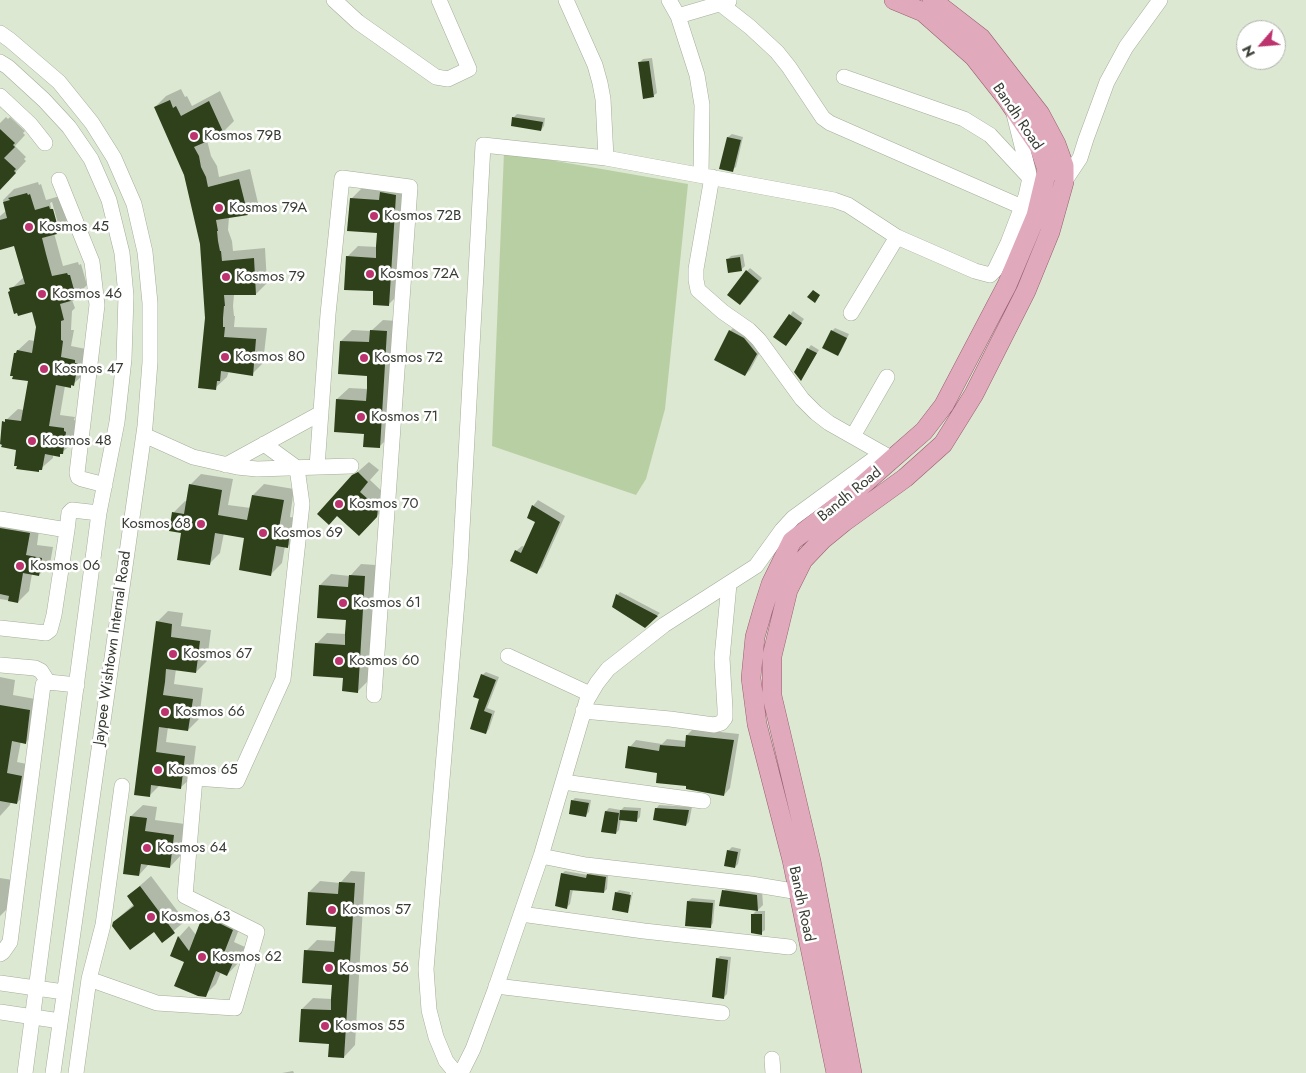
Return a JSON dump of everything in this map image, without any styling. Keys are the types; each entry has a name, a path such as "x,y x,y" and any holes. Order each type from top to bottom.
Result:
{"main road":[{"name":"Bandh Road","path":"836,1073 792,860 757,724 751,678 756,637 762,609 771,584 792,541 849,497 887,456 924,431 944,405 1007,285 1036,216 1047,170 1039,146 1011,105 974,57 923,12 894,0"},
{"name":"Bandh Road","path":"852,1073 811,861 772,696 772,656 788,590 804,560 822,540 905,478 943,444 974,394 1026,292 1050,232 1064,182 1064,166 1056,144 1040,114 981,38 932,0"},
{"path":"924,431 943,444"}],"street":[{"path":"334,0 366,27 436,78 448,79 469,69 439,0"},
{"path":"566,0 595,64 600,83 603,99 606,158"},
{"path":"461,1073 473,1048 496,986 541,856 583,711 590,694 608,669 639,644 664,625 756,566 782,530 802,510 887,456 829,423 816,413 802,399 759,340 698,290 696,269 707,176 702,105 697,75 678,16 669,0"},
{"path":"1064,182 1080,158 1107,82 1126,48 1160,0"},
{"path":"678,16 727,2 777,52 823,118 830,123 1022,207"},
{"name":"Jaypee Wishtown Internal Road","path":"0,34 10,40 59,82 92,123 114,158 134,204 145,252 150,303 150,362 144,435 53,1073"},
{"name":"Jaypee Wishtown Internal Road","path":"0,62 44,100 69,127 91,159 109,200 122,253 126,296 124,359 117,422 100,513 38,988 25,1073"},
{"path":"844,77 964,119 990,135 1030,178"},
{"path":"2,101 30,124 45,143"},
{"path":"456,1073 446,1061 436,1037 429,1010 426,970 460,566 483,145 606,158 834,200 848,205 897,237 975,271 990,275 995,270 1005,250 1022,207 1030,178 1011,105"},
{"path":"317,467 328,314 342,178 410,187 374,695"},
{"path":"59,180 92,262 97,305 76,473 82,479 105,485"},
{"path":"850,313 897,237"},
{"path":"126,296 150,303"},
{"path":"853,436 887,377"},
{"path":"226,465 321,413"},
{"path":"144,435 193,457 257,470 351,466"},
{"path":"88,979 157,1004 235,1008 257,932 185,896 195,778 237,780 283,679 302,504 297,468 264,444"},
{"path":"0,628 46,633 50,630 69,513 72,510 100,513"},
{"path":"0,519 66,530"},
{"path":"583,711 714,725 721,723 725,718 722,658 728,584"},
{"path":"508,656 590,694"},
{"path":"0,665 35,668 41,671 48,682"},
{"path":"0,954 10,942 43,686 48,682 77,686"},
{"path":"563,782 703,801"},
{"path":"76,1073 88,979 103,925 122,786"},
{"path":"541,856 586,865 751,884 799,892"},
{"path":"521,914 790,947"},
{"path":"0,982 64,992"},
{"path":"496,986 722,1013"},
{"path":"0,1012 60,1021"}],"shaded area":[{"path":"504,152 688,184 665,409 646,479 636,495 492,446"}],"building":[{"path":"649,61 654,97 643,99 638,62"},
{"path":"170,100 173,108 176,106 181,116 209,101 224,134 194,147 199,156 208,187 239,179 248,215 216,220 222,261 254,258 256,295 224,295 223,318 223,327 225,327 224,337 256,339 253,376 221,371 220,381 217,381 216,390 198,388 205,318 200,244 184,175 154,107"},
{"path":"512,117 543,122 541,131 511,126"},
{"path":"0,129 15,143 13,145 15,147 4,158 16,169 14,171 16,173 0,190"},
{"path":"727,137 741,140 733,172 719,169"},
{"path":"380,192 396,195 389,306 373,305 373,291 344,290 346,256 376,258 377,233 347,231 350,198 379,200"},
{"path":"27,193 28,195 30,194 35,210 49,206 50,209 53,209 59,231 56,232 57,234 42,238 46,254 52,276 67,273 70,275 76,297 74,300 60,304 64,320 61,321 61,340 63,341 61,357 75,360 75,363 78,363 74,386 71,385 71,388 56,385 49,426 64,428 66,432 63,454 60,454 60,457 45,454 42,470 39,470 39,472 16,469 17,466 14,466 16,450 1,447 2,445 0,444 2,421 5,422 5,419 21,421 28,381 12,379 13,376 10,376 14,353 17,350 32,353 36,327 32,312 18,316 17,313 14,314 8,292 10,291 9,288 25,284 14,246 0,250 0,220 7,218 3,202 10,200 8,198"},
{"path":"740,257 742,271 728,273 726,259"},
{"path":"746,270 759,281 740,305 727,295"},
{"path":"813,290 820,295 815,303 807,297"},
{"path":"789,314 802,323 786,346 773,337"},
{"path":"370,330 387,331 380,448 363,447 364,434 334,432 336,399 366,401 367,389 367,376 338,374 340,341 369,342"},
{"path":"729,330 744,338 757,354 745,376 714,360"},
{"path":"831,330 847,338 838,356 822,348"},
{"path":"807,348 817,353 801,381 794,372"},
{"name":"Kosmos 70","path":"358,472 368,482 360,492 378,508 377,517 359,536 337,516 329,525 317,514 352,475"},
{"path":"189,484 222,490 218,515 247,520 252,495 284,500 279,528 290,530 288,548 276,546 271,576 239,570 244,538 215,533 210,565 177,560 181,533 169,531 172,512 184,514"},
{"path":"532,505 560,522 537,574 510,561 515,550 521,553 535,522 527,518"},
{"name":"Kosmos 06","path":"0,528 30,533 26,555 42,558 39,576 23,573 18,603 8,601 9,596 0,594"},
{"path":"349,575 365,576 358,693 342,691 343,678 313,676 315,643 345,645 346,620 317,618 319,585 348,587"},
{"path":"616,594 658,616 645,628 612,607"},
{"path":"156,621 172,624 171,637 200,641 196,673 166,669 163,695 193,699 188,731 159,727 156,752 185,756 181,789 151,785 150,797 134,795"},
{"path":"481,674 496,680 484,711 492,714 486,734 470,729 479,699 473,697"},
{"path":"0,705 30,710 26,744 12,741 7,773 22,776 17,804 0,801"},
{"path":"686,735 734,740 724,796 686,789 686,786 656,783 657,773 625,768 628,746 659,751 660,745 685,747"},
{"path":"571,800 589,803 586,817 569,814"},
{"path":"655,808 689,810 686,826 653,820"},
{"path":"620,810 638,811 637,822 619,820"},
{"path":"605,811 619,813 616,834 601,832"},
{"name":"Kosmos 64","path":"130,816 147,818 145,831 174,835 170,868 141,864 139,876 123,874"},
{"path":"727,850 738,852 735,868 724,866"},
{"path":"561,873 586,878 587,874 606,877 604,893 570,890 567,909 555,906"},
{"path":"339,882 355,883 344,1058 328,1057 329,1044 299,1042 301,1009 331,1010 332,985 302,983 304,950 334,952 336,927 306,925 308,892 338,894"},
{"name":"Kosmos 63","path":"140,886 175,933 162,943 154,932 130,950 112,926 113,922 134,906 127,896"},
{"path":"722,890 757,895 758,911 719,906"},
{"path":"615,892 631,895 628,913 612,910"},
{"path":"687,901 713,903 711,928 685,926"},
{"path":"751,914 762,914 762,935 751,933"},
{"name":"Kosmos 62","path":"203,915 233,930 224,953 235,958 227,976 216,971 206,997 198,996 174,986 184,962 170,956 178,936 189,951"},
{"path":"716,958 728,960 724,999 712,997"}],"place":[{"name":"Kosmos 79B","path":"194,136"},
{"name":"Kosmos 79A","path":"219,208"},
{"name":"Kosmos 72B","path":"374,216"},
{"name":"Kosmos 45","path":"29,227"},
{"name":"Kosmos 72A","path":"370,274"},
{"name":"Kosmos 79","path":"226,277"},
{"name":"Kosmos 46","path":"42,294"},
{"name":"Kosmos 80","path":"225,357"},
{"name":"Kosmos 72","path":"364,358"},
{"name":"Kosmos 47","path":"44,369"},
{"name":"Kosmos 71","path":"361,417"},
{"name":"Kosmos 48","path":"32,441"},
{"name":"Kosmos 70","path":"339,504"},
{"name":"Kosmos 68","path":"201,524"},
{"name":"Kosmos 69","path":"263,533"},
{"name":"Kosmos 06","path":"20,566"},
{"name":"Kosmos 61","path":"343,603"},
{"name":"Kosmos 67","path":"173,654"},
{"name":"Kosmos 60","path":"339,661"},
{"name":"Kosmos 66","path":"165,712"},
{"name":"Kosmos 65","path":"158,770"},
{"name":"Kosmos 64","path":"147,848"},
{"name":"Kosmos 57","path":"332,910"},
{"name":"Kosmos 63","path":"151,917"},
{"name":"Kosmos 62","path":"202,957"},
{"name":"Kosmos 56","path":"329,968"},
{"name":"Kosmos 55","path":"325,1026"}]}
